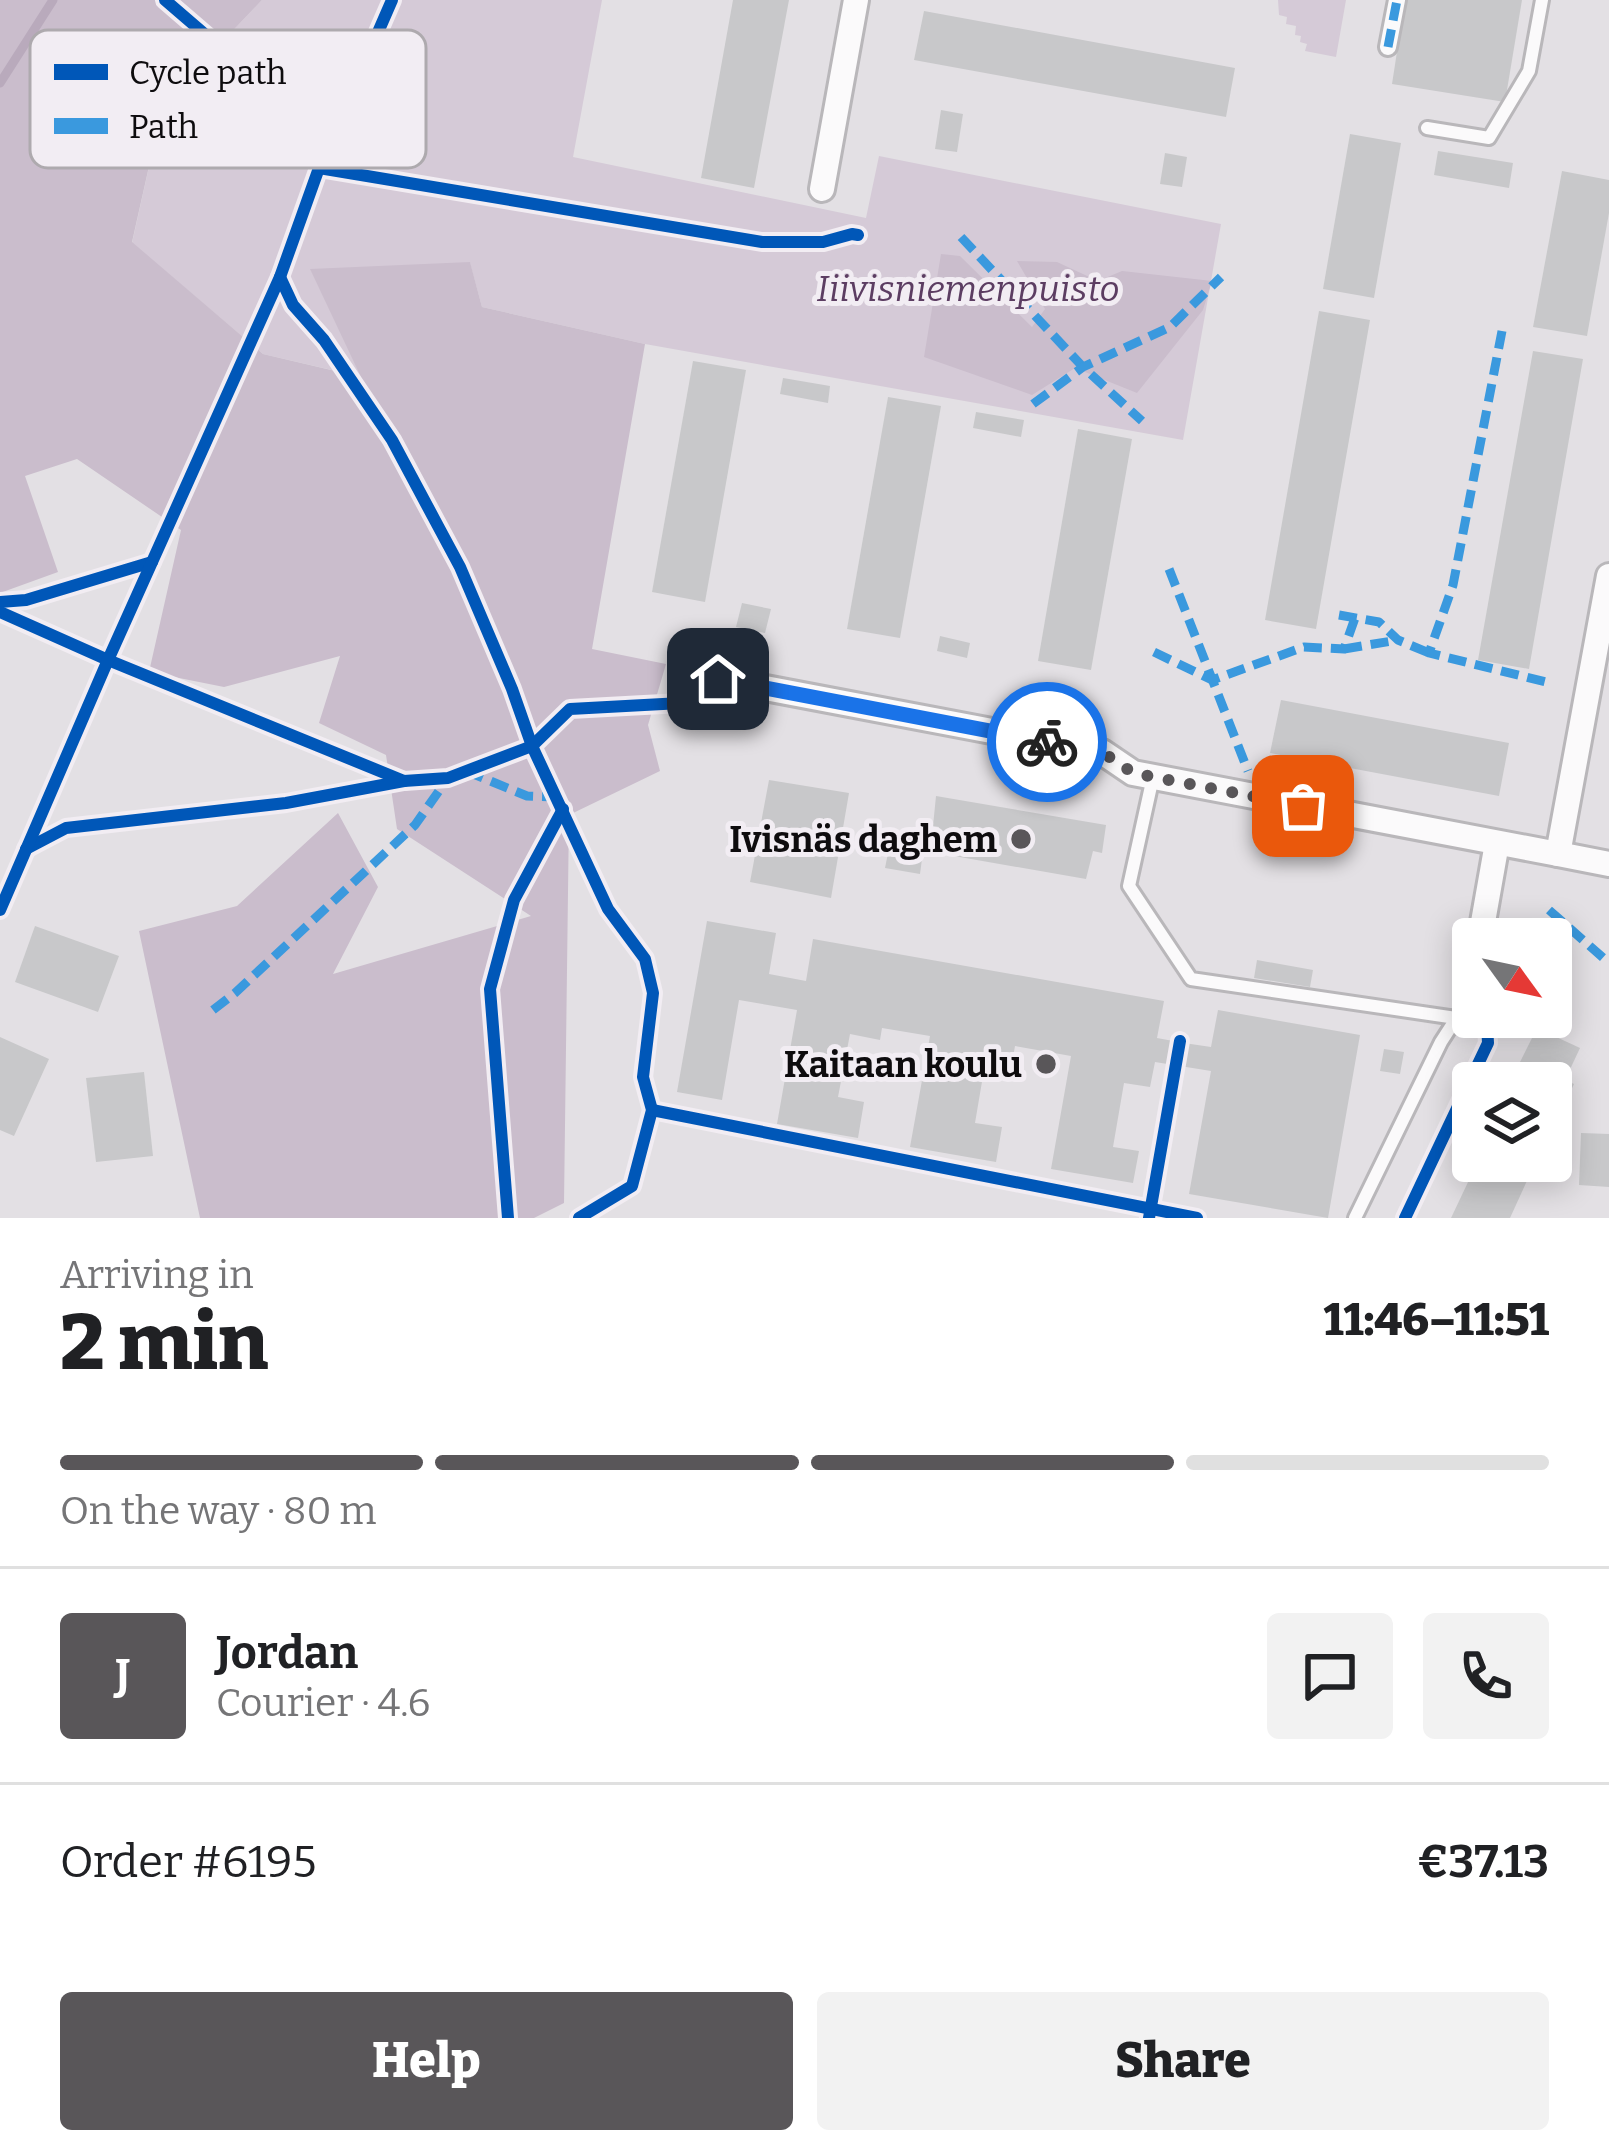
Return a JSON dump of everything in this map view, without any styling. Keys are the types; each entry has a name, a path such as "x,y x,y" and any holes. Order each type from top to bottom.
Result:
{"street":[{"path":"822,189 856,0"},
{"path":"1388,47 1396,0"},
{"path":"1558,854 1609,575"},
{"path":"718,679 1102,752 1133,773 1609,865"},
{"path":"1484,918 1497,843"}],"lane":[{"path":"1427,128 1490,138 1529,71 1541,0"},
{"path":"1153,777 1129,886 1191,979 1452,1017"},
{"path":"1355,1218 1452,1026"}],"green space":[{"path":"0,0 262,0 233,30 30,30 30,168 149,168 132,242 263,354 361,377 310,269 470,262 482,307 645,344 592,649 666,664 648,725 660,771 569,815 564,1203 534,1218 200,1218 139,931 237,906 338,813 378,887 333,974 531,916 397,829 386,755 319,723 340,656 224,687 149,672 181,530 77,459 25,476 58,572 0,593"},
{"name":"Iiivisniemenpuisto","path":"262,0 602,0 573,157 866,218 879,156 1221,224 1183,440 645,344 482,307 470,263 311,270 362,377 263,354 132,243 149,168 426,168 426,30 233,30"},
{"path":"1278,0 1346,0 1336,57 1305,51 1307,44 1295,35 1296,26 1286,24 1287,17 1279,15"},
{"name":"Iiivisniemenpuisto","path":"941,254 960,256 1032,327 1045,309 1017,261 1057,262 1098,281 1122,271 1212,281 1203,310 1137,393 1075,368 1032,395 924,357"}],"building":[{"path":"733,0 789,0 754,188 701,178"},
{"path":"1405,0 1522,0 1505,102 1392,84"},
{"path":"924,11 1235,68 1226,117 914,60"},
{"path":"941,110 963,114 957,152 935,149"},
{"path":"1350,134 1401,143 1374,298 1323,289"},
{"path":"1438,151 1513,163 1509,188 1434,175"},
{"path":"1165,153 1187,157 1182,187 1160,184"},
{"path":"1562,171 1609,180 1609,213 1587,336 1533,327"},
{"path":"1319,311 1370,320 1316,629 1265,620"},
{"path":"1533,351 1583,359 1529,669 1478,660"},
{"path":"693,361 746,370 705,602 652,592"},
{"path":"783,378 830,386 828,403 780,394"},
{"path":"888,397 941,406 900,638 847,629"},
{"path":"976,412 1024,420 1021,437 973,428"},
{"path":"1078,429 1132,439 1091,670 1038,661"},
{"path":"742,603 771,609 765,633 736,627"},
{"path":"940,636 970,643 967,658 937,651"},
{"path":"1046,699 1063,702 1059,723 1042,721"},
{"path":"1281,700 1509,743 1499,796 1270,753"},
{"path":"769,780 849,793 831,898 750,882"},
{"name":"Ivisnäs daghem","path":"936,796 1106,825 1102,853 1093,851 1086,879 937,853"},
{"path":"888,853 922,859 920,874 885,868"},
{"path":"707,921 776,933 769,974 806,981 813,939 1164,1001 1157,1038 1184,1043 1211,1047 1218,1010 1360,1035 1328,1218 1189,1194 1211,1071 1155,1062 1150,1087 1124,1083 1113,1147 1139,1151 1133,1183 1051,1169 1071,1056 1015,1046 1012,1063 986,1058 975,1123 1002,1127 996,1162 910,1147 930,1036 882,1028 880,1040 850,1034 838,1097 864,1102 858,1138 777,1124 797,1010 739,1000 722,1100 677,1092"},
{"path":"35,926 119,956 98,1012 15,982"},
{"path":"1257,960 1313,970 1310,987 1254,978"},
{"path":"0,1037 49,1059 14,1136 0,1130"},
{"path":"1532,1038 1558,1038 1580,1048 1572,1065 1520,1062"},
{"path":"1384,1049 1404,1052 1400,1074 1380,1071"},
{"path":"144,1072 153,1156 96,1162 86,1078"},
{"path":"1581,1133 1609,1134 1609,1187 1579,1185"},
{"path":"1468,1182 1526,1182 1510,1218 1451,1218"}],"waterway":[{"path":"34,30 53,0"},
{"path":"0,83 30,36"}],"marked path":[{"path":"1388,47 1397,0"},
{"path":"961,237 1083,367 1142,421"},
{"path":"1033,404 1083,367 1170,327 1221,277"},
{"path":"1502,331 1453,585 1429,653 1546,682"},
{"path":"1169,569 1248,771"},
{"path":"1339,615 1379,622 1398,640 1429,653"},
{"path":"1154,652 1212,680 1304,647 1344,649 1355,618"},
{"path":"1344,649 1398,640"},
{"path":"466,771 527,796 556,797"},
{"path":"213,1010 415,825 448,778"},
{"path":"1549,910 1609,963"}],"cycle path":[{"path":"165,0 200,30"},
{"path":"379,30 392,0"},
{"path":"319,168 762,242 823,242 858,235"},
{"path":"0,910 280,277 319,168"},
{"path":"280,277 293,305 324,340 392,440 460,567 532,746 608,909 645,959 653,993 643,1077 652,1110 632,1186 579,1218"},
{"path":"0,602 26,600 152,562"},
{"path":"0,612 404,781 448,778 532,746 570,709 700,702 752,686"},
{"path":"26,849 66,828 286,803 404,781"},
{"path":"508,1218 490,989 514,900 563,809"},
{"path":"1405,1218 1488,1038"},
{"path":"1149,1218 1180,1041"},
{"path":"652,1110 1197,1218"}],"way so far":[{"path":"1047,742 1102,752 1133,773 1303,806"}],"place":[{"name":"Ivisnäs daghem","path":"1021,839"},
{"name":"Kaitaan koulu","path":"1046,1064"}],"route":[{"path":"718,679 1047,742"}]}
